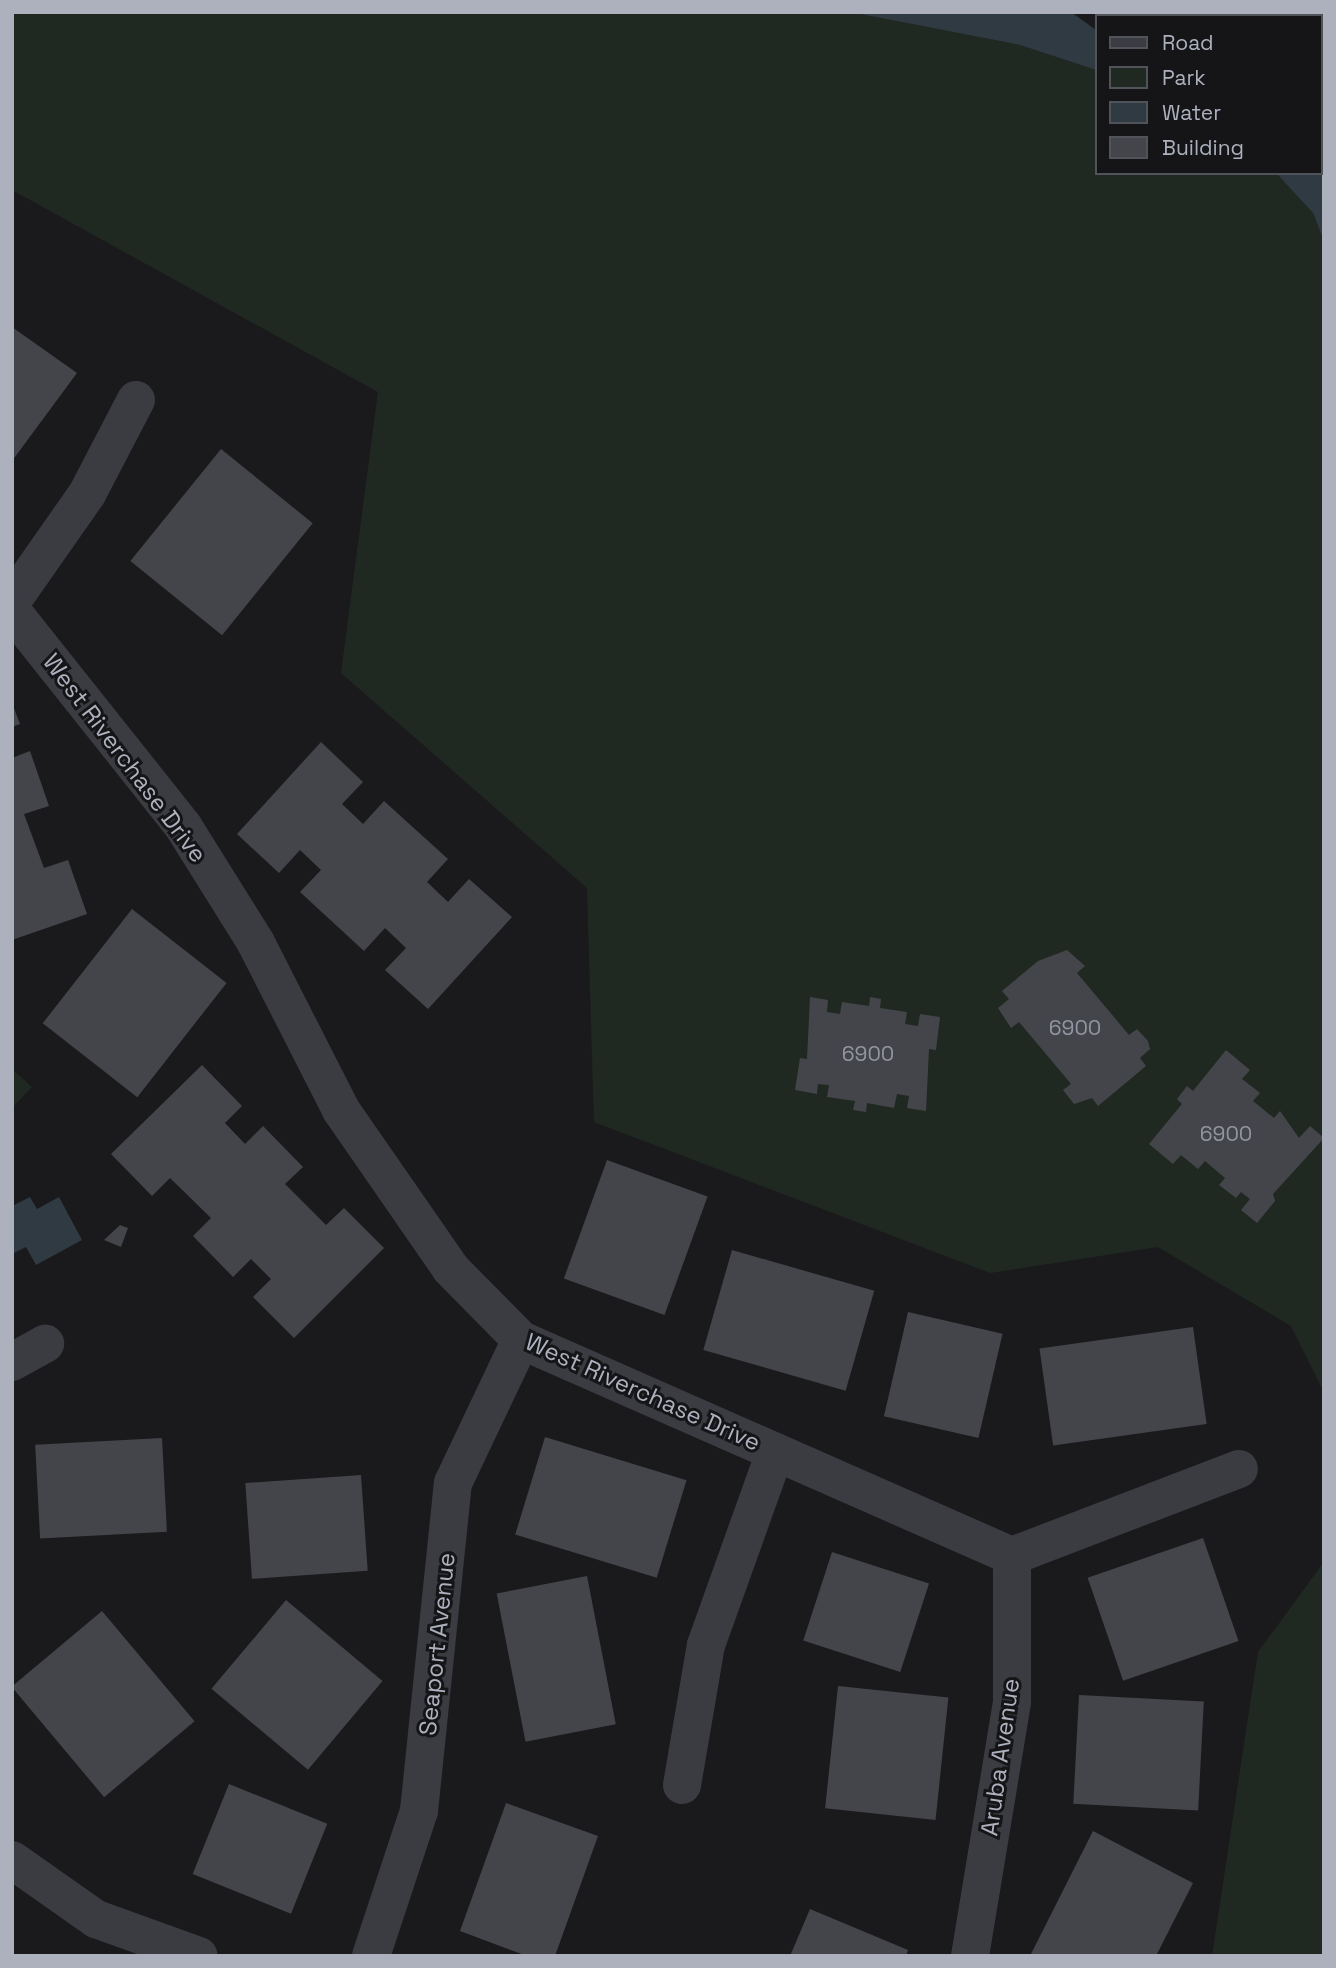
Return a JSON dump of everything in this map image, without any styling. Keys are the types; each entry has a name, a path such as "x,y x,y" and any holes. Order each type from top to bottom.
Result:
{"street":[{"path":"12,601 87,494 136,400"},
{"name":"West Riverchase Drive","path":"12,611 183,827 256,943 341,1110 451,1269 521,1340 1012,1556"},
{"name":"Seaport Avenue","path":"371,1956 419,1811 453,1483 521,1340"},
{"path":"682,1785 706,1645 775,1452"},
{"path":"1012,1556 1239,1469"},
{"name":"Aruba Avenue","path":"970,1956 1012,1701 1012,1556"},
{"path":"12,1860 96,1919 199,1956"}],"green space":[{"path":"12,12 850,12 1020,45 1094,69 1094,175 1278,175 1313,213 1324,241 1324,1392 1291,1326 1158,1247 990,1273 594,1122 587,888 341,673 378,392 12,190"},
{"path":"1097,12 1306,12 1306,14"},
{"path":"12,1069 32,1087 12,1108"},
{"path":"1324,1562 1324,1956 1212,1956 1258,1652"}],"water":[{"path":"850,12 1071,12 1094,29 1094,69 1020,45"},
{"path":"1324,73 1324,241 1313,213 1278,175 1322,175"},
{"path":"30,1197 37,1209 59,1197 82,1240 36,1265 26,1247 12,1254 12,1206"}],"building":[{"path":"12,327 77,373 12,461"},
{"path":"221,449 313,523 222,635 130,561"},
{"path":"12,703 20,724 12,727"},
{"path":"321,742 363,782 342,804 363,824 384,801 448,859 427,882 448,902 469,879 512,917 428,1009 385,970 406,948 385,928 364,951 300,892 321,870 300,850 279,873 237,834"},
{"path":"30,751 49,806 24,814 44,868 68,860 87,914 12,940 12,758"},
{"path":"132,909 227,983 137,1097 43,1023"},
{"path":"1067,950 1085,966 1077,973 1129,1035 1137,1029 1148,1041 1150,1049 1140,1058 1146,1066 1098,1106 1092,1098 1074,1104 1063,1090 1071,1084 1019,1022 1011,1028 998,1008 1009,999 1002,991 1038,961"},
{"path":"810,997 828,1000 827,1012 840,1014 842,1002 869,1006 870,997 881,999 880,1008 907,1012 905,1024 918,1026 920,1014 940,1017 936,1050 929,1049 926,1111 907,1108 909,1096 897,1094 894,1108 867,1103 866,1112 853,1110 855,1101 827,1097 829,1085 818,1084 817,1094 795,1090 800,1058 807,1059"},
{"path":"1226,1050 1250,1070 1242,1079 1260,1093 1253,1101 1274,1118 1280,1111 1299,1138 1310,1126 1324,1138 1273,1194 1275,1201 1257,1223 1241,1210 1250,1199 1241,1192 1236,1198 1219,1185 1225,1178 1205,1161 1198,1169 1181,1155 1173,1164 1149,1144 1182,1104 1177,1099 1187,1086 1193,1091"},
{"path":"202,1065 242,1106 225,1123 245,1144 263,1126 303,1167 285,1184 326,1225 344,1208 384,1248 294,1338 253,1297 271,1279 251,1259 233,1277 193,1236 211,1218 170,1178 152,1196 111,1154"},
{"path":"607,1160 708,1197 664,1315 564,1278"},
{"path":"120,1225 128,1228 121,1247 104,1240"},
{"path":"732,1250 874,1291 846,1391 703,1350"},
{"path":"908,1312 1003,1334 978,1438 884,1416"},
{"path":"1193,1327 1207,1424 1053,1446 1040,1349"},
{"path":"545,1437 687,1480 657,1578 515,1535"},
{"path":"162,1438 167,1532 40,1539 35,1445"},
{"path":"361,1475 368,1571 252,1579 245,1483"},
{"path":"1203,1538 1238,1641 1123,1681 1088,1578"},
{"path":"832,1552 929,1584 900,1672 803,1640"},
{"path":"587,1576 616,1724 526,1742 497,1594"},
{"path":"286,1600 383,1681 308,1770 211,1689"},
{"path":"102,1611 195,1721 104,1797 12,1687"},
{"path":"838,1686 948,1698 936,1820 825,1808"},
{"path":"1079,1695 1204,1702 1198,1810 1073,1804"},
{"path":"229,1784 327,1824 291,1914 193,1874"},
{"path":"506,1803 598,1836 555,1956 527,1956 460,1931"},
{"path":"1093,1831 1193,1883 1156,1956 1030,1956"},
{"path":"810,1909 908,1950 906,1956 790,1956"}]}
